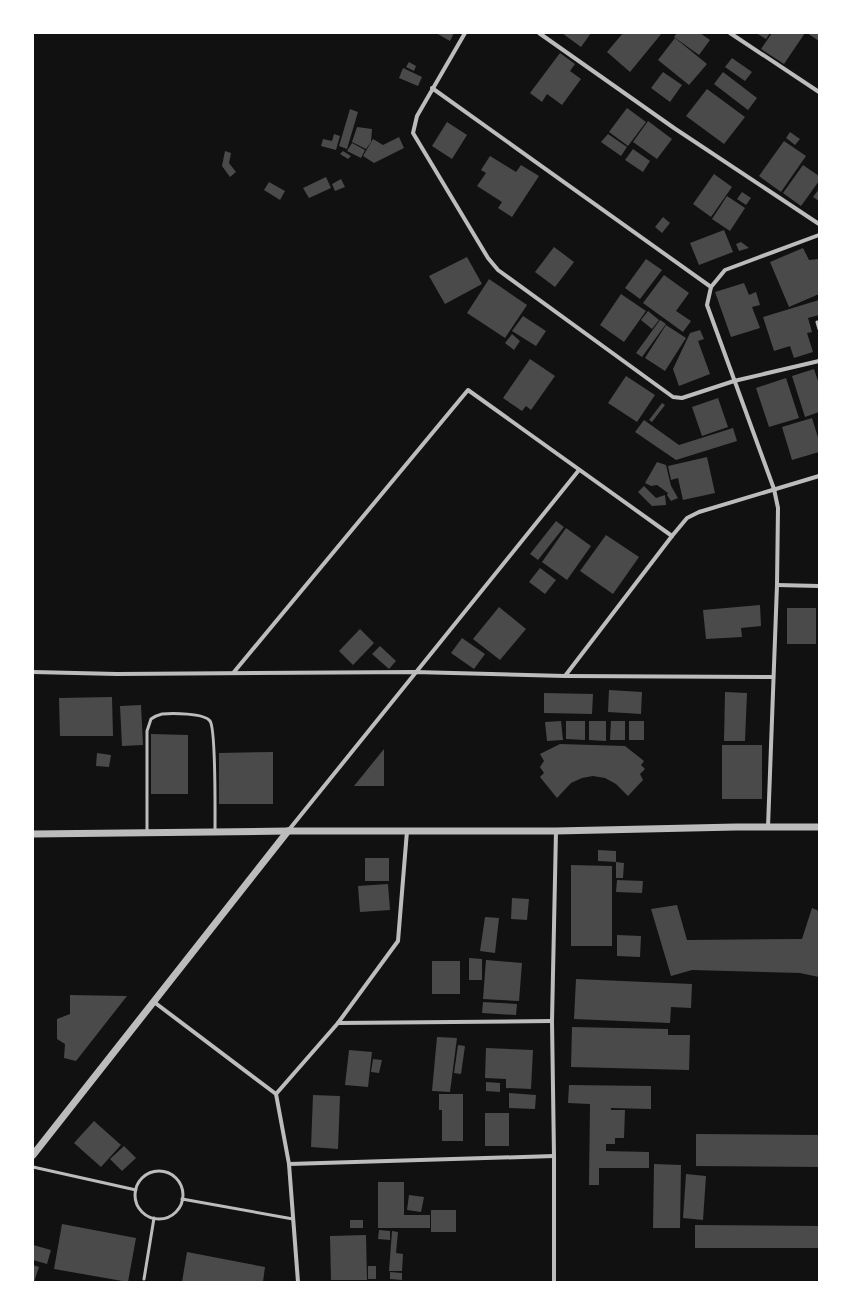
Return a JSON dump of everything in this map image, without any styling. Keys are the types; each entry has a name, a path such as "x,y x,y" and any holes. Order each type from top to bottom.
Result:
{"street":[{"path":"465,33 417,116 413,133 488,258 498,270 674,397 682,398 734,382 819,361"},
{"path":"539,33 674,128 819,224"},
{"path":"730,33 819,92"},
{"path":"432,88 711,287"},
{"path":"768,827 777,585 778,508 774,489 707,305 711,287 725,270 819,235"},
{"path":"234,672 468,390 672,536"},
{"path":"34,1151 415,672 579,470"},
{"path":"565,676 687,518 699,512 819,476"},
{"path":"777,585 819,586"},
{"path":"33,672 117,674 234,672 415,672 565,676 773,677"},
{"path":"33,834 288,831 556,831 819,827"},
{"path":"276,1094 338,1023 398,941 407,831"},
{"path":"554,1282 552,1021 556,831"},
{"path":"154,1002 276,1094 288,1164 298,1282"},
{"path":"338,1023 552,1021"},
{"path":"288,1164 554,1156"}],"lane":[{"path":"817,322 819,328"},
{"path":"146,833 147,731 151,719 161,714 193,714 206,717 211,722 215,832"},
{"path":"33,1167 136,1190"},
{"path":"160,1171 168,1173 180,1183 182,1199 180,1206 175,1212 162,1218 154,1218 141,1210 135,1197 139,1182 144,1176 151,1172 160,1171"},
{"path":"182,1199 293,1219"},
{"path":"144,1280 154,1218"}],"building":[{"path":"436,33 454,33 450,41"},
{"path":"562,33 591,33 581,47"},
{"path":"623,33 662,33 630,72 607,52"},
{"path":"677,33 700,33 710,40 699,55 674,37"},
{"path":"756,33 770,33 766,39"},
{"path":"772,33 805,33 784,64 761,49"},
{"path":"807,33 819,33 819,41"},
{"path":"675,38 707,64 689,85 658,60"},
{"path":"560,53 575,64 570,71 581,79 562,105 547,94 542,102 530,93"},
{"path":"732,58 752,72 745,81 725,67"},
{"path":"409,62 416,66 414,71 406,67"},
{"path":"403,68 422,77 418,86 399,78"},
{"path":"663,72 682,85 670,102 651,88"},
{"path":"723,72 757,98 748,110 714,84"},
{"path":"707,89 745,117 724,144 686,116"},
{"path":"627,108 646,122 628,146 609,132"},
{"path":"350,109 358,112 347,149 339,146"},
{"path":"648,121 672,139 657,159 633,142"},
{"path":"447,122 467,135 452,159 432,146"},
{"path":"357,127 372,129 371,142 366,149 352,142"},
{"path":"790,132 800,139 795,145 786,138"},
{"path":"334,134 340,136 336,150 321,146 323,139 332,141"},
{"path":"608,134 627,147 621,156 601,142"},
{"path":"399,137 404,148 374,163 363,156 373,139 383,145"},
{"path":"784,141 806,156 781,192 759,176"},
{"path":"352,143 365,150 361,158 347,151"},
{"path":"633,149 650,161 643,172 625,160"},
{"path":"225,151 231,153 229,163 236,172 230,177 222,166"},
{"path":"343,151 351,156 348,159 340,154"},
{"path":"490,156 516,172 521,165 539,176 512,217 498,208 502,202 477,186 486,173 481,170"},
{"path":"803,165 819,176 819,181 801,206 783,193"},
{"path":"714,174 732,187 711,217 693,204"},
{"path":"326,177 331,188 309,198 303,188"},
{"path":"341,179 345,187 335,191 332,184"},
{"path":"269,182 285,191 280,200 264,190"},
{"path":"819,189 819,201 813,197"},
{"path":"742,192 751,198 746,205 737,199"},
{"path":"727,196 745,208 730,231 712,219"},
{"path":"663,217 670,223 662,233 655,227"},
{"path":"724,230 733,252 699,265 690,243"},
{"path":"741,242 749,248 739,251 736,244"},
{"path":"554,247 574,262 555,287 535,272"},
{"path":"803,248 809,260 818,259 819,261 819,294 789,307 770,262"},
{"path":"467,257 482,284 445,304 429,276"},
{"path":"646,259 662,270 640,299 625,288"},
{"path":"664,275 689,293 676,311 691,321 683,332 643,303"},
{"path":"489,279 527,305 505,338 467,313"},
{"path":"744,283 749,295 756,292 760,305 752,307 760,328 731,337 715,292"},
{"path":"621,294 646,311 624,342 600,325"},
{"path":"819,300 819,315 808,318 812,332 807,333 813,352 794,358 790,346 774,351 763,317"},
{"path":"648,311 659,320 652,329 641,320"},
{"path":"523,316 546,331 536,346 512,331"},
{"path":"660,320 666,324 642,357 636,353"},
{"path":"666,325 686,338 665,371 645,358"},
{"path":"700,330 704,339 698,341 710,374 679,386 673,369 690,333"},
{"path":"512,334 520,341 514,350 505,343"},
{"path":"530,359 555,376 531,410 526,406 522,411 503,398"},
{"path":"814,369 819,384 819,412 805,417 792,376"},
{"path":"626,376 655,395 637,422 608,403"},
{"path":"786,378 799,418 769,427 756,388"},
{"path":"718,398 728,427 702,436 692,407"},
{"path":"662,403 665,405 652,422 649,420"},
{"path":"812,418 819,441 819,452 792,460 782,427"},
{"path":"644,420 679,445 733,428 737,441 676,460 635,432"},
{"path":"707,457 715,493 683,500 678,478 671,480 668,466"},
{"path":"657,462 666,465 671,486 678,498 671,501 667,495 668,493 657,485 651,486 645,483"},
{"path":"644,486 656,498 665,495 666,505 652,506 638,492"},
{"path":"556,521 564,527 538,560 530,554"},
{"path":"566,528 591,546 567,580 542,562"},
{"path":"606,535 639,557 613,594 580,571"},
{"path":"540,568 556,580 545,594 529,582"},
{"path":"760,605 761,626 741,628 742,637 706,639 703,610"},
{"path":"499,607 526,629 500,660 473,639"},
{"path":"787,608 816,608 816,644 787,644"},
{"path":"360,629 374,643 353,665 339,651"},
{"path":"462,638 485,654 474,669 451,653"},
{"path":"380,646 396,661 389,669 372,654"},
{"path":"609,690 642,692 641,714 608,712"},
{"path":"725,692 747,693 745,741 724,741"},
{"path":"544,693 593,694 592,714 544,713"},
{"path":"112,697 113,736 60,736 59,698"},
{"path":"141,705 143,745 122,746 120,706"},
{"path":"561,721 563,740 547,741 545,722"},
{"path":"566,721 585,721 585,740 566,739"},
{"path":"589,721 606,721 606,741 589,740"},
{"path":"611,721 625,721 625,740 610,740"},
{"path":"629,721 644,721 644,740 629,740"},
{"path":"151,734 188,735 188,794 151,794"},
{"path":"560,744 625,746 644,761 641,765 645,769 640,774 643,780 628,796 616,784 605,778 593,776 582,778 571,783 557,798 540,777 544,773 540,767 544,761 540,754"},
{"path":"722,745 762,745 762,799 722,799"},
{"path":"384,749 384,786 354,786"},
{"path":"273,752 273,804 219,804 219,753"},
{"path":"97,753 111,755 109,767 96,766"},
{"path":"598,850 616,851 616,862 598,861"},
{"path":"365,858 389,858 389,881 365,881"},
{"path":"616,862 624,863 623,878 616,878"},
{"path":"571,865 612,866 612,946 571,946"},
{"path":"617,880 643,881 642,893 616,892"},
{"path":"388,884 390,910 360,912 358,886"},
{"path":"512,898 529,899 527,920 511,919"},
{"path":"677,905 687,940 802,939 812,908 819,911 819,977 800,973 692,970 671,976 651,909"},
{"path":"485,917 499,918 495,953 480,951"},
{"path":"617,935 641,936 640,957 617,956"},
{"path":"469,958 482,959 482,980 469,980"},
{"path":"486,960 522,963 519,1001 483,999"},
{"path":"432,961 460,961 460,994 432,994"},
{"path":"576,979 692,984 691,1008 671,1007 670,1023 574,1019"},
{"path":"70,995 127,996 76,1061 64,1058 65,1044 57,1039 57,1019 70,1014"},
{"path":"483,1002 517,1004 516,1015 482,1013"},
{"path":"572,1027 668,1029 668,1035 690,1035 689,1070 571,1067"},
{"path":"437,1037 457,1038 450,1092 432,1091"},
{"path":"458,1045 465,1046 461,1074 454,1073"},
{"path":"486,1048 533,1050 531,1089 506,1088 506,1079 485,1078"},
{"path":"349,1050 372,1052 368,1087 345,1085"},
{"path":"373,1059 382,1060 379,1073 371,1072"},
{"path":"486,1082 500,1083 500,1092 486,1091"},
{"path":"569,1085 651,1086 651,1109 611,1108 611,1110 625,1110 624,1138 615,1138 615,1144 606,1144 606,1151 649,1152 649,1168 599,1168 599,1185 589,1185 590,1104 568,1103"},
{"path":"509,1093 536,1095 535,1109 509,1108"},
{"path":"439,1094 463,1094 463,1141 442,1141 442,1110 439,1110"},
{"path":"313,1095 340,1096 338,1149 311,1147"},
{"path":"485,1113 509,1113 509,1146 485,1146"},
{"path":"94,1121 121,1145 101,1167 74,1143"},
{"path":"696,1134 819,1135 819,1167 696,1166"},
{"path":"124,1146 136,1158 122,1171 110,1159"},
{"path":"654,1164 681,1165 680,1228 653,1228"},
{"path":"686,1174 706,1176 703,1220 683,1218"},
{"path":"378,1182 404,1182 404,1215 430,1215 430,1228 378,1228"},
{"path":"409,1195 424,1197 421,1212 407,1210"},
{"path":"431,1210 456,1210 456,1232 431,1232"},
{"path":"350,1220 363,1220 363,1228 350,1228"},
{"path":"62,1224 136,1238 128,1282 54,1269"},
{"path":"695,1225 819,1226 819,1248 695,1248"},
{"path":"379,1230 390,1231 390,1240 378,1239"},
{"path":"392,1231 398,1232 396,1253 403,1254 402,1271 389,1271"},
{"path":"366,1235 367,1280 331,1280 330,1236"},
{"path":"33,1245 51,1250 47,1264 33,1260"},
{"path":"187,1252 265,1267 263,1282 182,1282"},
{"path":"33,1265 39,1267 34,1282 33,1282"},
{"path":"368,1266 376,1266 376,1279 368,1279"},
{"path":"390,1272 402,1273 402,1280 390,1279"}]}
